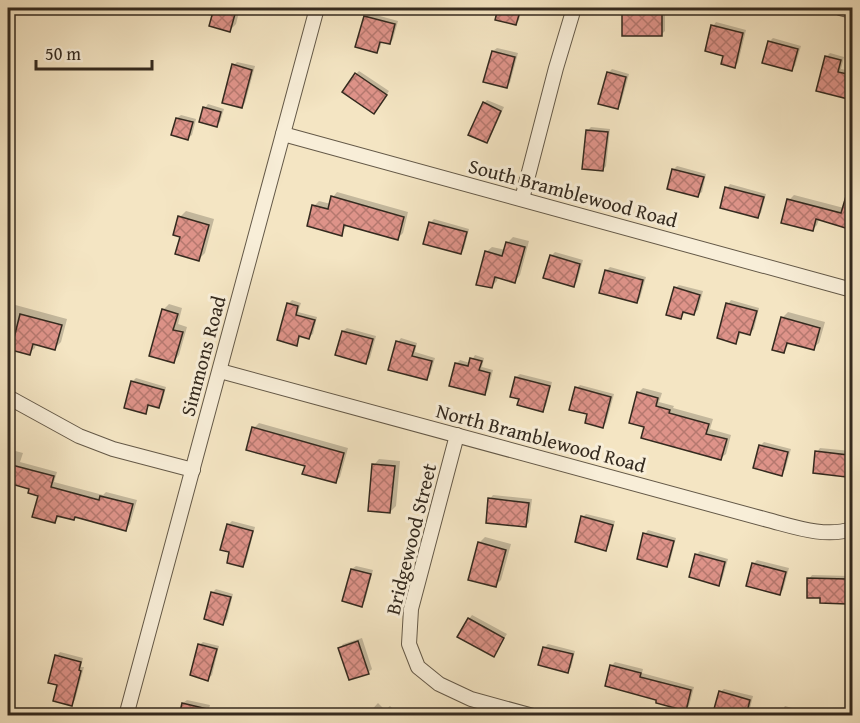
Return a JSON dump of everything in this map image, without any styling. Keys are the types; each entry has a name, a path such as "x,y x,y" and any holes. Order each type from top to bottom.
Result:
{"street":[{"name":"Simmons Road","path":"126,716 317,8"},
{"path":"522,199 574,8"},
{"path":"840,8 852,11"},
{"name":"South Bramblewood Road","path":"283,134 852,290"},
{"name":"North Bramblewood Road","path":"219,371 811,531 833,533 852,529"},
{"path":"8,397 79,436 113,449 192,470"},
{"name":"Bridgewood Street","path":"457,435 411,609 409,644 418,668 439,684 471,699 533,716"}],"building":[{"path":"214,8 227,8 226,11 235,14 230,32 209,26"},
{"path":"498,8 521,8 516,25 495,20"},
{"path":"662,12 662,36 622,36 622,13"},
{"path":"364,16 395,24 390,44 380,42 377,53 355,47"},
{"path":"711,25 743,33 735,68 721,64 723,56 705,51"},
{"path":"768,41 798,49 792,71 762,63"},
{"path":"492,51 515,57 507,88 483,82"},
{"path":"825,56 841,60 838,72 852,75 848,99 816,91"},
{"path":"232,64 252,70 242,108 222,103"},
{"path":"607,72 626,77 618,109 598,104"},
{"path":"355,73 387,95 374,114 342,92"},
{"path":"483,102 501,111 487,143 468,135"},
{"path":"203,107 221,112 217,127 199,122"},
{"path":"176,118 193,122 188,140 171,135"},
{"path":"586,130 608,132 603,171 582,169"},
{"path":"672,169 704,177 698,197 667,189"},
{"path":"849,186 852,186 852,230 816,219 813,231 781,223 787,199 841,213"},
{"path":"725,187 764,197 758,218 720,208"},
{"path":"331,196 404,217 398,240 344,225 342,236 307,226 312,205 328,209"},
{"path":"178,216 209,225 199,261 175,254 180,237 173,235"},
{"path":"429,222 467,232 461,254 423,244"},
{"path":"506,242 525,247 515,283 495,277 492,288 476,285 485,251 502,256"},
{"path":"550,255 580,264 574,287 543,278"},
{"path":"605,270 643,280 637,303 599,293"},
{"path":"674,287 700,295 694,315 683,312 681,319 666,315"},
{"path":"287,303 298,306 296,315 315,320 309,339 299,336 297,346 277,340"},
{"path":"726,303 757,311 750,335 739,332 736,344 717,338"},
{"path":"162,309 178,314 173,330 183,332 174,363 149,356"},
{"path":"20,314 62,325 55,350 33,344 30,355 11,350"},
{"path":"781,317 820,328 814,350 787,343 784,353 772,350"},
{"path":"342,331 373,339 366,364 335,355"},
{"path":"396,341 415,346 412,356 432,361 427,380 388,370"},
{"path":"470,358 482,361 479,370 490,373 485,395 449,386 455,363 468,366"},
{"path":"515,377 550,386 543,412 517,405 519,399 510,397"},
{"path":"131,381 164,390 159,408 148,405 146,414 124,408"},
{"path":"575,387 611,397 603,428 585,423 587,414 569,410"},
{"path":"637,392 658,398 656,406 670,410 669,413 709,424 706,434 727,439 721,460 641,438 644,427 629,423"},
{"path":"252,427 344,453 336,483 302,474 305,466 246,450"},
{"path":"759,445 788,452 782,476 753,468"},
{"path":"815,451 848,455 846,477 813,473"},
{"path":"8,464 54,476 51,487 99,500 100,496 133,504 126,531 75,517 74,520 57,516 55,523 32,517 38,496 28,493 29,489 8,483"},
{"path":"372,464 395,466 390,513 368,511"},
{"path":"488,498 529,503 526,527 486,523"},
{"path":"581,516 613,525 606,551 575,542"},
{"path":"227,524 253,531 243,567 227,563 229,552 220,550"},
{"path":"643,533 674,541 667,567 637,559"},
{"path":"478,542 506,550 496,587 468,580"},
{"path":"695,554 725,562 719,586 689,577"},
{"path":"752,563 786,572 780,595 746,586"},
{"path":"351,569 371,574 362,607 342,601"},
{"path":"807,578 847,579 847,604 820,603 820,598 807,598"},
{"path":"211,592 231,597 223,625 204,619"},
{"path":"468,618 504,638 494,657 457,637"},
{"path":"358,641 369,674 349,680 338,648"},
{"path":"198,644 217,649 208,681 190,675"},
{"path":"543,647 573,654 568,673 538,665"},
{"path":"55,655 81,662 79,670 81,671 72,706 53,701 57,685 48,683"},
{"path":"610,665 641,673 640,677 691,690 686,711 605,686"},
{"path":"719,691 750,700 746,716 712,716"},
{"path":"182,703 216,711 216,716 179,716"}]}
